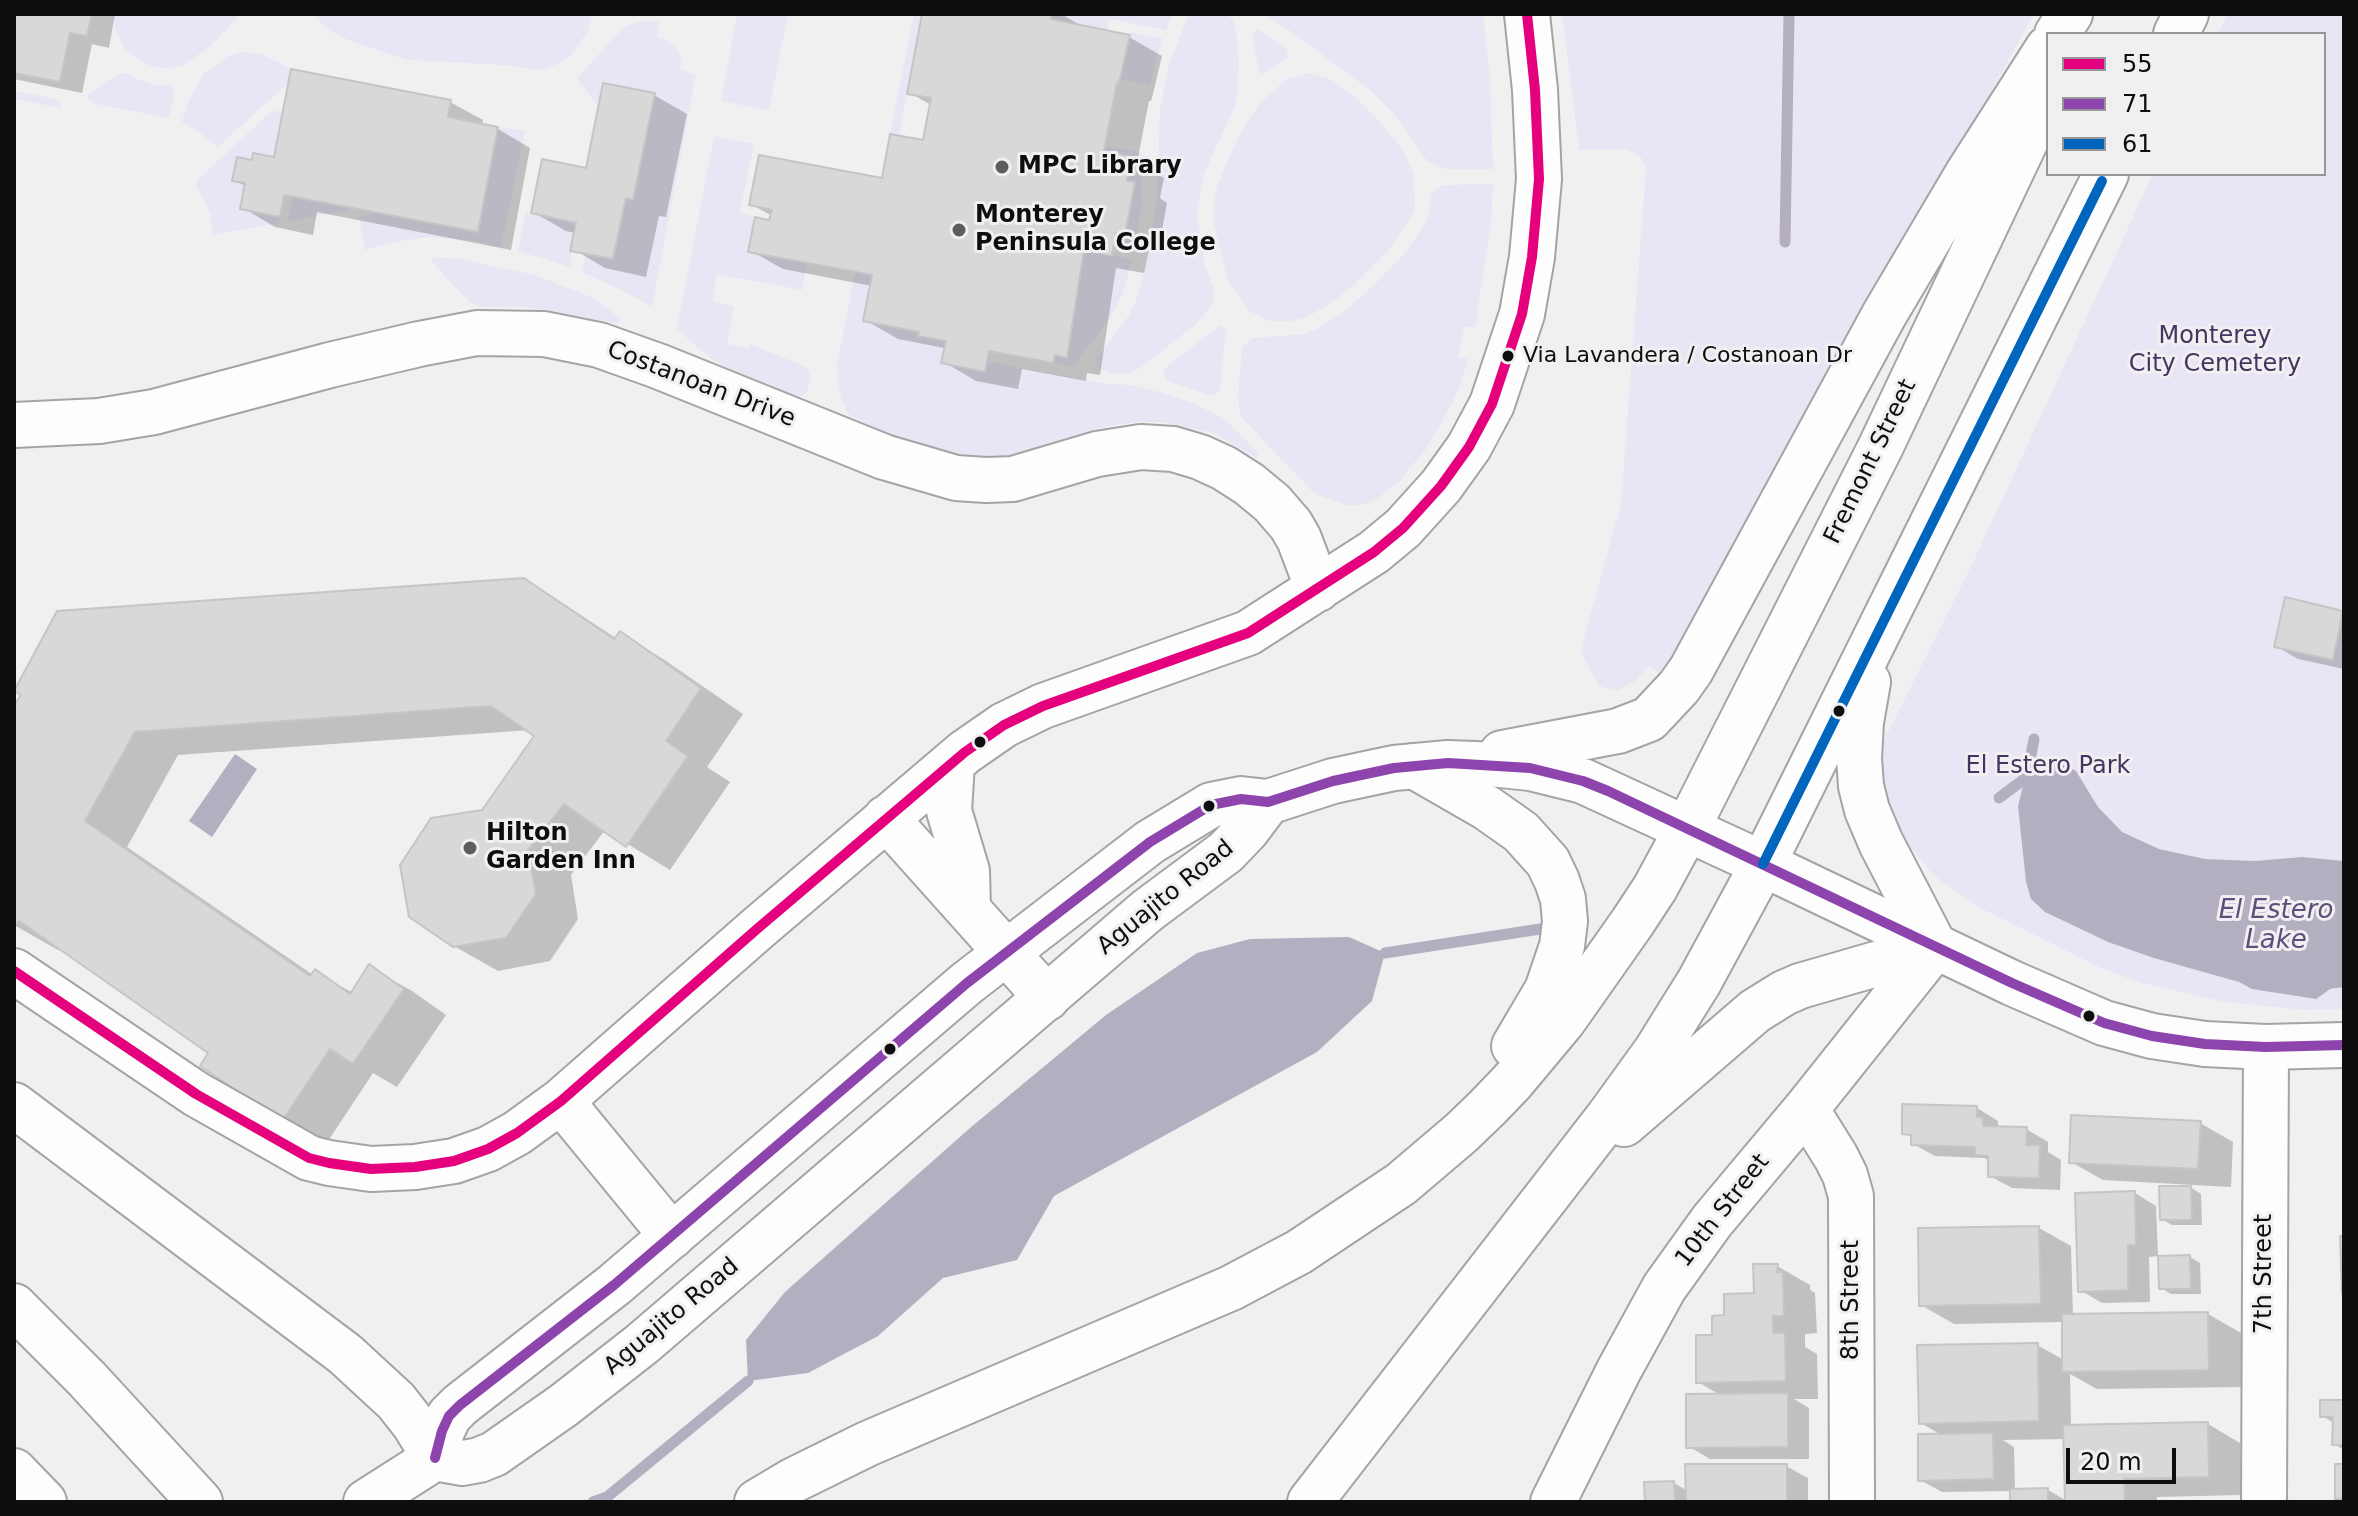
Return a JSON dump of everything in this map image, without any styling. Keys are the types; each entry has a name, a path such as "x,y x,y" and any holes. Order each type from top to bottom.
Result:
{"main road":[{"path":"14,971 196,1094 309,1158 371,1169 415,1167 454,1161 508,1138 561,1101 886,818 1004,725 1043,706 1248,633 1374,552 1403,528 1441,486 1469,447 1492,404 1522,314 1538,203 1538,146 1527,14"},
{"path":"2058,32 2070,14"},
{"path":"2077,32 2086,14"},
{"path":"2177,32 2186,14"},
{"path":"1268,802 1351,776 1529,749 1611,733 1649,719 1691,670 1884,315 1968,173 2046,51"},
{"name":"Fremont Street","path":"1461,1133 1512,1082 1587,990 1655,888 1880,448 2046,98"},
{"path":"1310,1502 1609,1116 1678,1017 1763,864 2105,176"},
{"name":"Costanoan Drive","path":"14,425 99,421 154,412 330,365 477,333 544,334 599,345 860,448 956,478 1013,479 1097,454 1141,447 1173,449 1200,457 1224,468 1272,503 1299,539 1318,589"},
{"path":"1875,641 1861,722 1861,786 1881,843 1935,947"},
{"path":"952,763 949,811 967,871 968,909"},
{"path":"1414,766 1476,763 1530,768 1556,773 1608,791 2045,999 2128,1030 2205,1044 2266,1047 2344,1045"},
{"path":"757,1502 816,1468 867,1444 1192,1306 1264,1271 1364,1210 1401,1184 1461,1133 1547,990 1562,946 1565,921 1563,899 1548,862 1521,832 1487,808 1414,766"},
{"name":"Aguajito Road","path":"1241,799 1268,802 1226,852 1148,910 666,1325 564,1405 494,1454 463,1463 435,1458 449,1416 460,1405 593,1302 967,983 1150,842 1187,818 1211,805 1241,799"},
{"path":"886,818 1047,998"},
{"path":"1559,1181 1769,1002 1800,986 1935,947"},
{"name":"10th Street","path":"1553,1502 1664,1288 1712,1221 1935,947"},
{"name":"7th Street","path":"2264,1502 2266,1047"},
{"path":"561,1101 672,1236"},
{"path":"14,1105 345,1354 396,1401 435,1458 366,1502"},
{"name":"8th Street","path":"1806,1109 1836,1157 1851,1196 1852,1502"},
{"path":"14,1306 87,1379 192,1493"},
{"path":"14,1471 44,1502"}],"green space":[{"path":"113,14 240,14 211,46 182,66 168,69 142,62 126,50 115,30"},
{"path":"312,14 592,14 588,31 571,55 561,63 540,70 407,60 348,40 330,31"},
{"path":"737,14 788,14 769,110 721,101"},
{"path":"914,14 922,14 899,135 890,134"},
{"path":"1051,14 1173,14 1166,30 1109,19 1107,30 1051,19"},
{"path":"1189,14 1229,15 1236,30 1239,63 1236,105 1204,173 1197,213 1204,262 1213,287 1213,302 1195,325 1140,368 1114,374 1097,368 1096,360 1130,314 1139,293 1151,240 1157,193 1160,109 1169,65"},
{"path":"1263,14 1483,14 1490,79 1493,169 1445,169 1427,161 1393,113 1370,90"},
{"path":"1562,14 2034,14 1666,678 1649,666 1635,681 1617,691 1599,686 1582,655 1582,645 1621,504 1646,168 1642,159 1626,150 1579,150"},
{"path":"2227,14 2344,14 2344,1009 2304,1010 2225,1002 2142,983 2101,968 1978,907 1934,876 1911,848 1886,801 1882,773 1883,742 1975,558 2152,176 2326,176 2326,32 2219,32"},
{"path":"644,21 659,21 657,37 677,48 681,58 680,70 696,74 652,307 582,272 586,254 614,259 626,198 633,199 655,94 603,83 598,107 577,78 622,29"},
{"path":"1258,29 1288,50 1287,58 1264,74 1259,72 1252,34"},
{"path":"1131,32 1162,38 1150,85 1120,79"},
{"path":"240,52 262,54 291,69 288,83 218,147 182,122 186,106 204,73"},
{"path":"123,73 154,85 173,85 169,118 96,104 89,99 87,96"},
{"path":"1308,73 1330,79 1353,95 1398,144 1414,176 1415,206 1411,218 1387,252 1353,286 1305,318 1269,321 1248,310 1229,283 1214,225 1217,186 1243,128 1260,103 1287,79"},
{"path":"14,91 56,99 61,103 61,108 14,99"},
{"path":"272,111 283,112 274,157 253,154 252,160 237,157 232,180 245,183 241,209 280,217 279,223 213,235 210,212 196,186 198,179"},
{"path":"498,127 525,131 501,247 476,241 430,237 365,250 359,217 377,212 478,232"},
{"path":"714,136 754,144 740,213 755,217 748,251 807,263 802,290 717,274 713,301 734,306 727,344 749,348 750,344 809,369 811,377 807,392 802,396 797,397 725,367 677,329"},
{"path":"1104,146 1140,152 1142,204 1134,249 1114,245 1116,233 1125,234 1135,183 1127,181 1104,151"},
{"path":"1493,184 1491,225 1475,327 1464,327 1458,357 1468,359 1461,384 1447,413 1426,449 1399,481 1377,499 1361,505 1347,505 1322,497 1311,490 1240,416 1238,397 1242,347 1252,338 1304,334 1341,314 1405,253 1428,219 1431,195 1436,189 1443,185"},
{"path":"293,197 356,208 287,222"},
{"path":"526,212 576,223 570,267 518,251"},
{"path":"1084,250 1132,259 1123,294 1110,318 1073,367 1053,363 1055,355 1067,357"},
{"path":"433,257 460,259 535,275 591,297 622,319 617,324 549,310 480,307 470,303 431,261"},
{"path":"855,272 872,275 864,321 946,341 942,363 985,372 987,361 1163,393 1225,419 1258,452 1257,458 1213,433 1163,422 1103,427 1020,456 996,458 924,447 881,431 848,414 838,380 837,365"},
{"path":"1220,325 1226,328 1220,391 1211,396 1166,380 1164,369"}],"water":[{"path":"235,754 257,769 212,837 189,821"},
{"name":"El Estero Lake","path":"2065,765 2076,771 2098,807 2122,832 2159,849 2205,859 2255,861 2302,857 2344,861 2344,987 2330,989 2316,999 2252,989 2239,982 2108,942 2045,912 2031,899 2026,882 2018,806 2024,782 2034,768"},
{"path":"1349,937 1385,953 1372,1001 1317,1052 1054,1196 1017,1260 943,1278 878,1336 808,1373 748,1381 746,1340 785,1292 970,1128 1106,1015 1197,953 1250,939"}],"building":[{"path":"14,14 92,14 87,36 70,33 60,82 14,73"},
{"path":"922,14 1051,14 1051,19 1130,35 1104,151 1132,157 1127,181 1135,182 1125,235 1116,233 1112,256 1084,250 1067,358 1055,355 1053,363 989,351 985,372 941,363 946,341 918,336 919,332 863,321 872,275 748,252 755,217 769,220 772,210 749,205 759,155 882,178 890,134 923,140 931,98 907,94"},
{"path":"291,69 451,100 448,117 498,127 478,232 284,195 280,217 240,209 245,183 232,181 237,157 252,160 253,153 274,157"},
{"path":"603,83 655,93 633,200 626,198 613,259 570,251 576,223 531,213 542,159 586,168"},
{"name":"Hilton Garden Inn","path":"524,578 614,639 620,631 701,688 666,741 688,756 626,847 564,804 528,850 536,894 506,938 453,947 409,917 400,865 431,818 482,810 534,736 491,706 135,732 85,821 310,976 315,969 350,994 369,964 404,989 353,1064 330,1049 282,1121 200,1066 208,1053 19,921 14,927 14,705 21,695 14,691 57,611"},
{"path":"2285,597 2343,611 2333,660 2274,647"},
{"path":"1902,1104 1977,1106 1977,1117 1983,1117 1983,1126 2027,1127 2026,1145 2040,1145 2039,1178 1988,1177 1988,1156 1975,1155 1975,1147 1911,1145 1911,1135 1902,1134"},
{"path":"2071,1115 2201,1121 2198,1169 2069,1163"},
{"path":"2159,1186 2191,1186 2192,1220 2160,1220"},
{"path":"2135,1191 2136,1245 2128,1245 2128,1290 2078,1292 2075,1193"},
{"path":"2039,1226 2041,1304 1919,1306 1918,1228"},
{"path":"2340,1236 2344,1236 2344,1294 2342,1294"},
{"path":"2190,1255 2191,1289 2159,1289 2158,1256"},
{"path":"1753,1264 1778,1264 1777,1272 1783,1272 1784,1316 1773,1316 1773,1333 1785,1333 1786,1381 1696,1383 1696,1335 1712,1335 1712,1316 1724,1315 1724,1294 1754,1293"},
{"path":"2208,1312 2209,1370 2062,1372 2062,1314"},
{"path":"2038,1343 2039,1421 1919,1424 1917,1345"},
{"path":"1788,1393 1788,1447 1686,1448 1686,1394"},
{"path":"2320,1400 2344,1400 2344,1445 2332,1445 2333,1417 2320,1417"},
{"path":"2208,1422 2209,1477 2124,1479 2125,1502 2065,1502 2063,1425"},
{"path":"1993,1433 1994,1479 1918,1481 1918,1434"},
{"path":"1685,1464 1787,1464 1787,1502 1686,1502"},
{"path":"2335,1464 2344,1464 2344,1499 2335,1499"},
{"path":"1674,1481 1675,1502 1645,1502 1644,1482"},
{"path":"2048,1488 2048,1502 2010,1502 2010,1489"}],"waterway":[{"path":"1785,242 1789,14"},
{"path":"1999,798 2027,777 2034,739"},
{"path":"1385,953 1553,927"},
{"path":"593,1502 607,1497 748,1381"}],"transit line":[{"name":"55","path":"14,971 196,1094 309,1158 371,1169 415,1167 454,1161 488,1149 517,1133 561,1101 965,752 1004,725 1043,706 1248,633 1374,552 1403,528 1441,486 1469,447 1492,404 1522,314 1532,257 1539,179 1535,90 1527,14"},
{"name":"61","path":"1763,864 2102,181"},
{"name":"71","path":"435,1458 449,1416 460,1405 614,1285 967,983 1150,842 1211,805 1241,799 1268,802 1333,781 1394,768 1448,763 1530,768 1583,781 1608,791 2012,983 2104,1023 2152,1036 2205,1044 2266,1047 2344,1045"}],"place":[{"name":"MPC Library","path":"1002,167"},
{"name":"Monterey Peninsula College","path":"959,230"},
{"name":"Via Lavandera / Costanoan Dr","path":"1508,356"},
{"name":"Hilton Garden Inn","path":"470,848"}],"park label":[{"name":"Monterey City Cemetery","path":"2215,351"},
{"name":"El Estero Park","path":"2048,767"}]}
